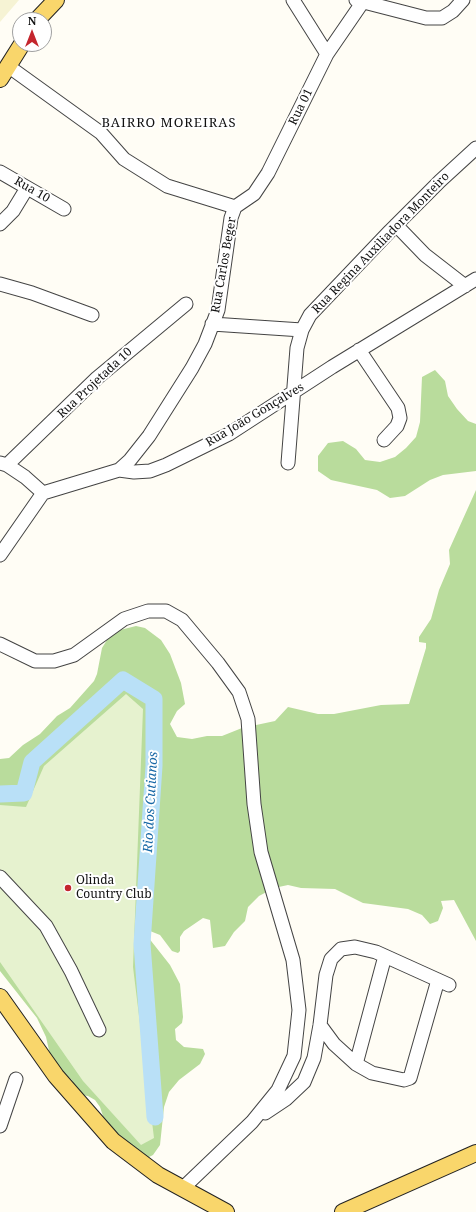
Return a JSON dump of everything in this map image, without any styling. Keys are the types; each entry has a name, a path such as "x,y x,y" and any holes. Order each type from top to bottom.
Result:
{"main road":[{"path":"45,12 56,0"},
{"path":"4,72 17,52"},
{"path":"0,997 56,1076 113,1141 150,1170 226,1212"},
{"path":"344,1212 476,1153"}],"street":[{"path":"293,0 327,54"},
{"path":"359,1 426,18 442,18 454,11 463,0"},
{"name":"Rua 01","path":"235,207 254,194 268,173 327,54 359,1"},
{"name":"Rua Carlos Beger","path":"4,72 101,132 124,159 167,186 235,207 231,218 218,310 205,344 192,368 157,424 130,460 119,470"},
{"name":"Rua Regina Auxiliadora Monteiro","path":"288,463 297,348 302,330 310,315 440,181 474,154"},
{"name":"Rua 10","path":"0,172 64,209"},
{"path":"0,224 12,211 27,188"},
{"path":"396,225 425,255 471,282"},
{"name":"Rua João Gonçalves","path":"42,493 119,470 134,472 150,471 166,465 229,434 359,350 471,282"},
{"path":"0,284 32,293 92,315"},
{"name":"Rua Projetada 10","path":"4,464 97,378 186,304"},
{"path":"212,324 302,330"},
{"path":"359,350 398,408 400,418 397,426 384,440"},
{"path":"0,555 42,493 25,477 4,464"},
{"path":"0,644 35,661 54,661 74,655 124,619 148,611 166,611 182,620 218,663 239,692 248,719 254,804 262,852 293,960 299,1010 294,1056 278,1090 252,1122 182,1189"},
{"path":"0,877 46,926 71,971 99,1030"},
{"path":"252,1122 286,1099 304,1082 314,1058 320,1025 326,974 331,959 341,949 355,946 385,956 444,982 410,1078 404,1080 372,1073 356,1064 334,1044 320,1025"},
{"path":"356,1064 385,956"},
{"path":"0,1126 16,1080"}],"shaded area":[{"path":"0,0 19,0 0,22"}],"green space":[{"path":"435,370 445,381 448,396 457,409 468,421 476,424 476,471 443,475 430,480 405,496 390,498 377,490 331,480 318,471 318,456 328,443 343,441 356,449 365,460 380,462 395,457 406,448 416,437 420,422 422,377"},
{"path":"476,490 476,941 454,900 441,901 443,908 438,921 430,924 422,915 408,909 363,903 335,889 301,888 288,885 274,888 259,896 248,907 245,921 234,932 225,946 213,948 210,920 203,918 184,931 180,937 180,951 178,953 172,951 160,935 150,931 148,937 170,965 180,984 183,1017 182,1023 175,1029 176,1040 184,1047 203,1049 205,1054 200,1064 179,1080 169,1092 164,1107 160,1145 153,1155 143,1160 107,1128 100,1107 95,1100 88,1096 75,1094 72,1080 58,1068 51,1059 46,1037 37,1018 0,971 0,759 9,758 23,745 40,734 57,716 70,708 94,681 97,674 102,648 107,640 120,630 136,626 145,628 161,640 170,654 181,683 185,704 177,711 170,724 177,737 192,739 207,736 222,736 242,728 275,721 288,707 318,714 334,714 381,705 409,704 426,648 426,643 419,642 419,637 431,619 439,590 450,564 449,550"},
{"name":"Olinda Country Club","path":"126,694 143,709 133,967 154,1138 141,1145 83,1081 0,962 0,805 26,807 44,766"}],"waterway":[{"name":"Rio dos Cutianos","path":"0,794 24,793 32,762 123,680 154,699 154,766 142,944 155,1117"}],"place":[{"name":"Olinda Country Club","path":"68,888"}],"district":[{"name":"BAIRRO MOREIRAS","path":"169,123"}]}
